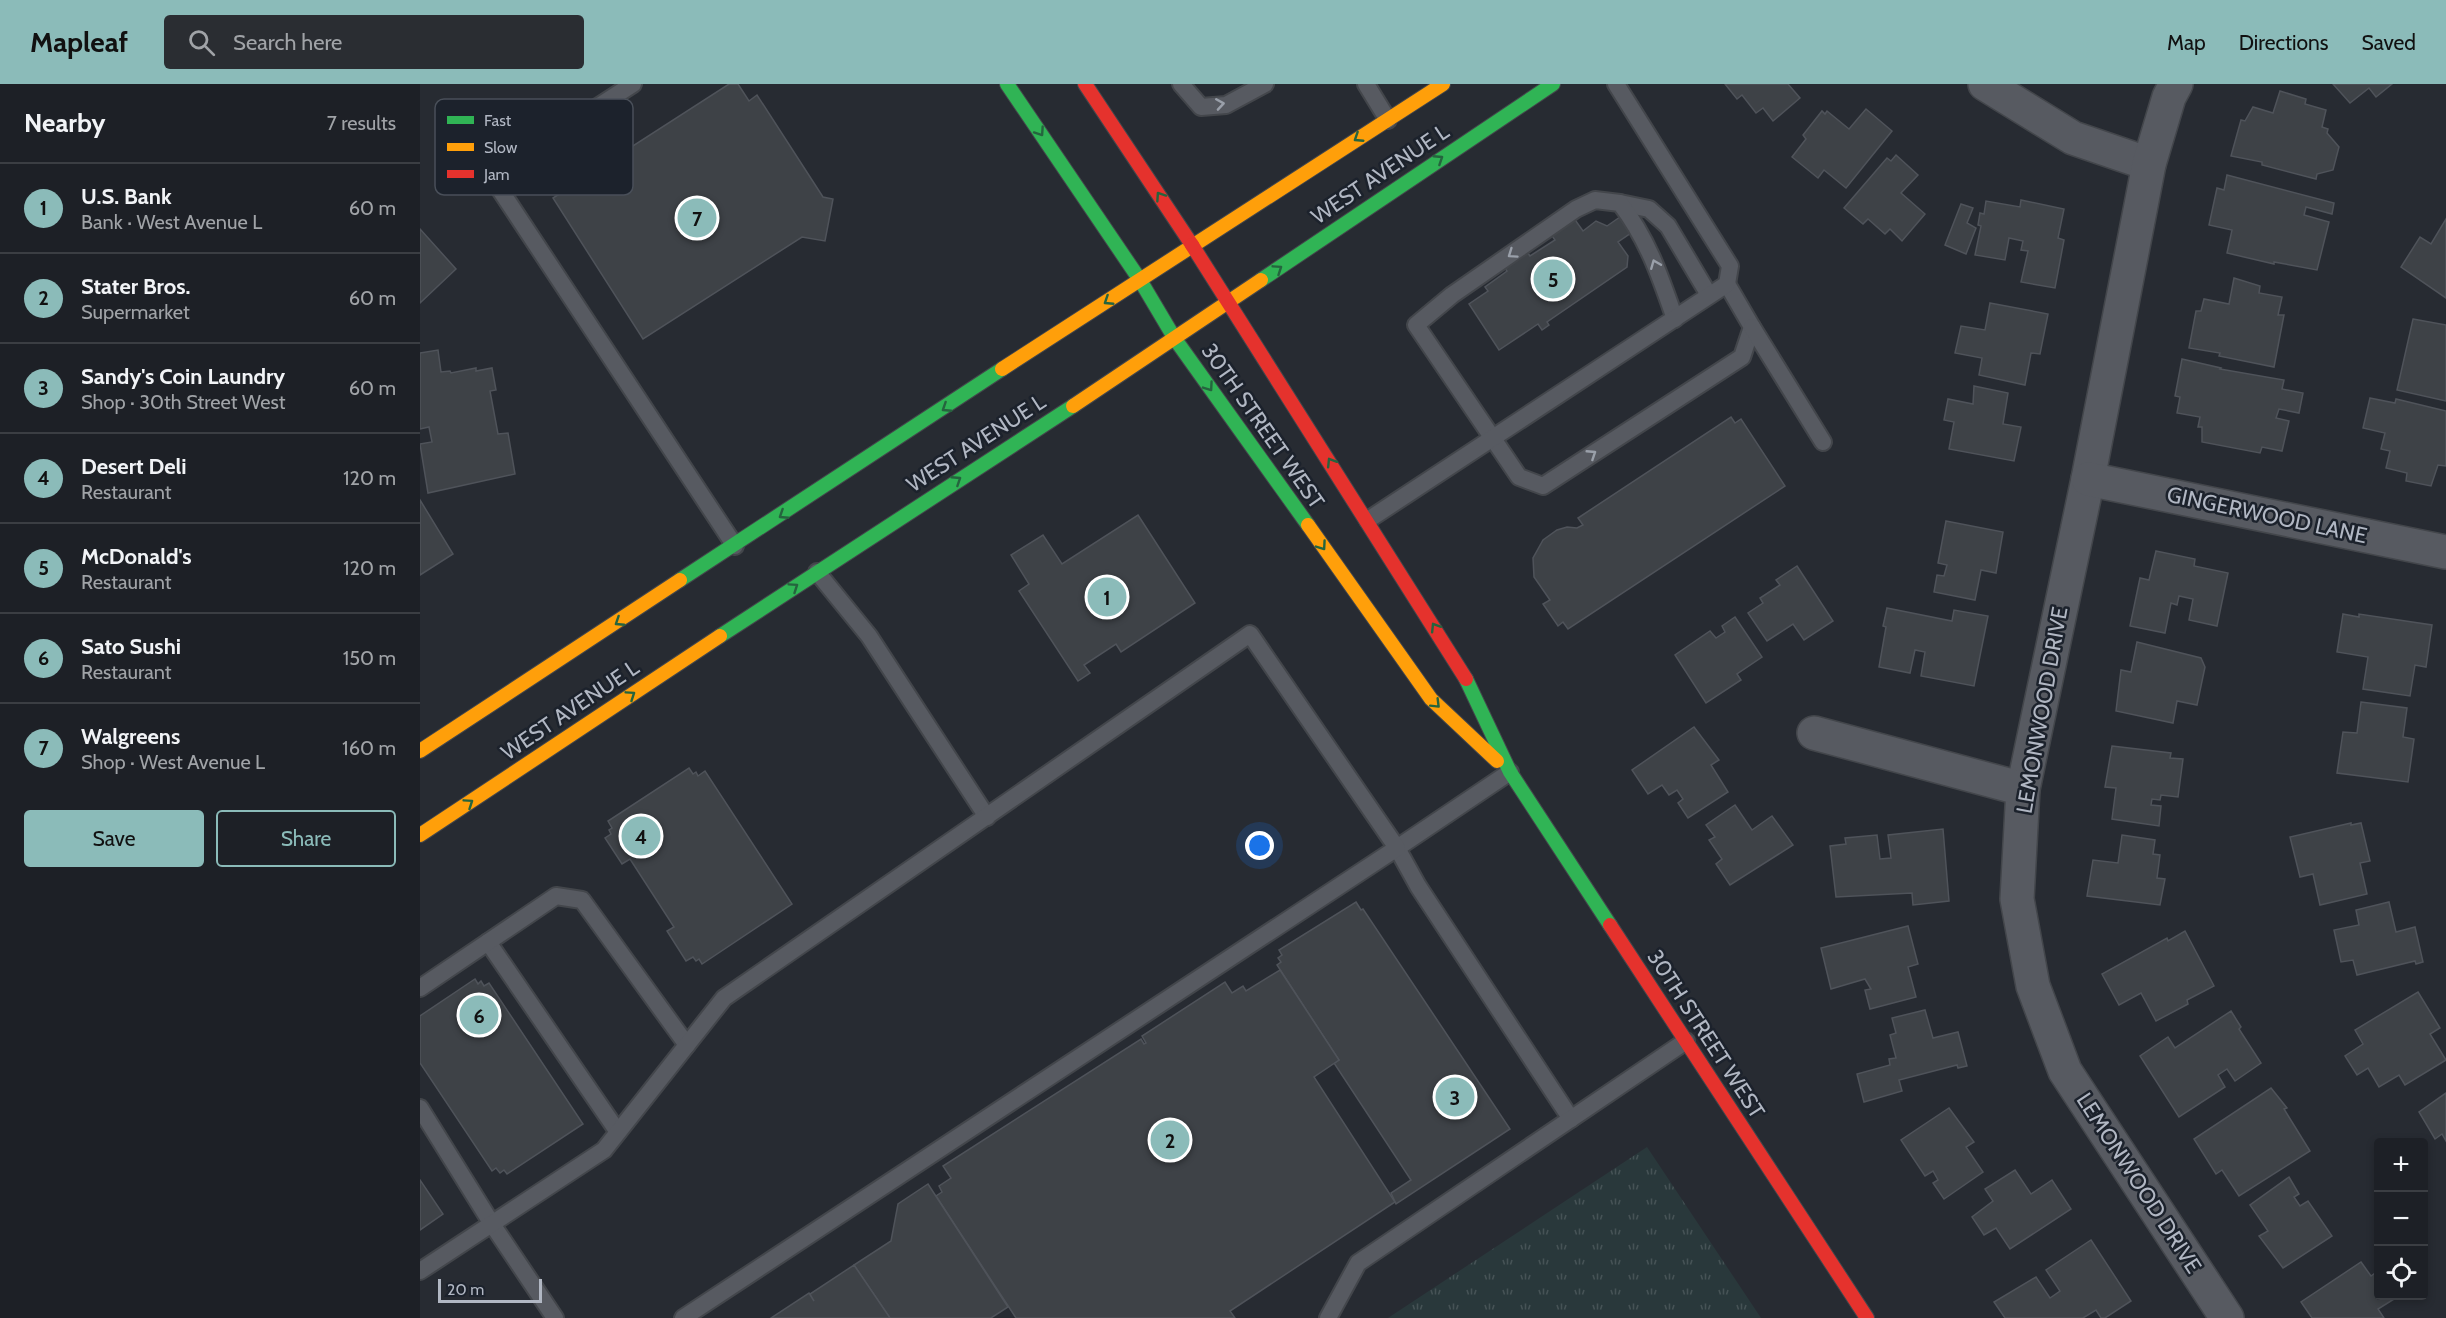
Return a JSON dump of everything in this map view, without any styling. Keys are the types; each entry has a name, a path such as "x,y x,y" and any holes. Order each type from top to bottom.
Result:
{"main road":[{"name":"30TH STREET WEST","path":"1007,84 1140,280 1175,339 1431,699 1510,772"},
{"name":"30TH STREET WEST","path":"1085,84 1230,302 1462,669 1510,772 1868,1318"},
{"name":"WEST AVENUE L","path":"420,751 1192,245 1443,84"},
{"name":"WEST AVENUE L","path":"420,835 816,572 1175,339 1425,168 1553,84"}],"street":[{"path":"1985,84 2073,138 2149,164"},
{"name":"LEMONWOOD DRIVE","path":"2176,84 2169,97 2149,164 2088,479 2023,789 2017,899 2033,986 2065,1071 2227,1318"},
{"name":"GINGERWOOD LANE","path":"2088,479 2446,552"},
{"path":"1814,733 2023,789"}],"lane":[{"path":"610,99 633,84"},
{"path":"1181,84 1202,107 1226,105 1265,84"},
{"path":"1366,84 1388,120"},
{"path":"1616,84 1667,162 1730,266 1726,284 1823,442"},
{"path":"504,195 735,546"},
{"path":"1709,295 1668,226 1649,209 1595,200 1576,209 1452,295 1416,325 1519,477 1543,486 1742,357 1752,327"},
{"path":"1620,203 1638,227 1655,261 1675,318"},
{"path":"1368,520 1726,284"},
{"path":"816,572 868,636 987,817"},
{"path":"420,1271 604,1150 724,998 1250,634 1397,848 1418,886 1571,1119"},
{"path":"683,1318 1510,772"},
{"path":"420,988 556,896 582,900 687,1045"},
{"path":"488,942 618,1132"},
{"path":"1328,1318 1358,1263 1686,1041"},
{"path":"420,1108 492,1224 555,1318"}],"green space":[{"path":"1647,1147 1761,1318 1388,1318"}],"building":[{"path":"729,84 738,84 749,101 757,95 823,197 833,199 825,241 802,237 643,339 553,198 558,195 633,195 633,146"},
{"path":"1725,84 1788,84 1800,98 1773,121 1763,108 1756,113 1742,95 1737,99"},
{"path":"2333,84 2392,84 2376,97 2369,88 2350,103"},
{"path":"2280,91 2306,99 2305,104 2326,110 2322,127 2328,129 2327,133 2339,147 2333,170 2317,174 2316,179 2262,165 2262,162 2231,156 2241,120 2245,121 2253,107 2273,113"},
{"path":"1866,109 1892,131 1846,188 1824,170 1818,178 1792,157 1806,139 1803,135 1822,111 1825,114 1827,111 1849,129"},
{"path":"1896,155 1918,175 1901,193 1925,214 1902,241 1890,229 1885,234 1868,219 1863,224 1844,208 1887,158 1891,161"},
{"path":"2227,175 2334,203 2332,214 2306,207 2304,215 2329,222 2317,270 2274,262 2274,264 2227,253 2232,230 2209,225 2217,188 2224,190"},
{"path":"2021,200 2064,209 2058,238 2064,240 2055,288 2021,282 2028,251 2021,250 2023,241 2009,238 2005,260 1975,255 1981,226 1978,225 1980,213 1984,214 1986,201 2020,207"},
{"path":"1961,204 1973,208 1967,223 1976,228 1966,254 1945,245"},
{"path":"1573,217 1583,231 1596,221 1607,226 1620,217 1631,233 1618,242 1628,256 1627,267 1547,322 1549,325 1542,330 1538,324 1499,350 1469,304 1488,291 1485,287 1507,271 1502,264 1525,249 1530,256 1555,240 1550,233"},
{"path":"2446,219 2446,298 2401,267 2420,237 2431,244"},
{"path":"420,229 456,269 420,303"},
{"path":"2234,278 2260,286 2259,293 2282,297 2278,315 2284,315 2274,367 2219,356 2220,353 2189,348 2196,311 2201,311 2204,299 2229,304"},
{"path":"1990,303 2048,314 2040,354 2031,353 2025,385 1979,375 1982,358 1955,353 1961,326 1985,330"},
{"path":"2413,319 2446,325 2446,401 2397,390"},
{"path":"438,350 441,372 492,368 496,390 490,391 498,434 508,433 515,474 428,493 420,444 432,442 429,427 420,429 420,353"},
{"path":"2182,359 2220,369 2284,380 2282,389 2303,393 2299,413 2279,409 2276,418 2289,421 2282,451 2262,447 2260,453 2202,442 2202,427 2198,427 2200,417 2177,413 2180,397 2175,396"},
{"path":"1974,386 2008,393 2003,424 2021,427 2014,461 1949,449 1954,422 1944,420 1948,399 1973,404"},
{"path":"2370,398 2395,403 2396,399 2446,411 2446,466 2438,465 2431,486 2406,481 2407,473 2386,468 2390,451 2381,449 2385,433 2363,428"},
{"path":"1731,417 1735,423 1741,419 1785,486 1568,629 1563,622 1558,626 1543,604 1550,600 1534,577 1533,558 1543,540 1557,530 1567,527 1577,528 1583,525 1578,518"},
{"path":"420,500 453,554 420,575"},
{"path":"1138,515 1195,603 1121,652 1116,644 1084,665 1090,673 1078,681 1019,591 1029,584 1011,555 1043,535 1062,564"},
{"path":"1946,521 2003,532 1996,573 1981,570 1975,600 1934,592 1937,575 1944,576 1947,565 1938,563"},
{"path":"2156,551 2195,559 2194,566 2228,573 2217,626 2189,620 2193,599 2179,596 2177,605 2171,603 2165,633 2130,626 2140,578 2149,580"},
{"path":"1797,566 1833,621 1804,640 1793,624 1767,641 1748,613 1763,603 1760,598 1780,585 1776,580"},
{"path":"1887,608 1952,621 1954,610 1988,616 1974,686 1921,676 1925,652 1915,650 1910,673 1879,667"},
{"path":"2343,614 2359,617 2359,614 2432,625 2426,667 2415,665 2410,696 2363,689 2368,657 2337,652"},
{"path":"1735,617 1762,657 1737,674 1741,680 1706,703 1675,655 1710,631 1716,638 1725,632 1722,626"},
{"path":"2137,642 2201,658 2205,667 2197,705 2177,701 2173,723 2116,711 2121,670 2131,672"},
{"path":"2361,702 2407,708 2403,737 2414,739 2408,782 2337,773 2343,732 2357,733"},
{"path":"1694,727 1719,760 1711,765 1728,792 1688,818 1678,803 1683,799 1677,790 1669,795 1662,785 1648,794 1632,770"},
{"path":"2112,746 2171,753 2170,758 2183,759 2178,797 2161,795 2160,800 2152,799 2151,805 2161,806 2159,826 2112,819 2116,788 2105,787"},
{"path":"689,768 693,774 696,772 698,776 705,771 792,904 702,964 699,959 696,961 693,957 686,961 667,931 674,927 630,859 622,864 605,838 611,834 609,830 612,828 608,821"},
{"path":"1735,805 1752,830 1772,816 1793,845 1730,885 1716,864 1722,859 1709,840 1715,837 1706,825"},
{"path":"2351,823 2351,825 2361,823 2370,861 2360,863 2367,894 2320,905 2313,874 2300,877 2290,837"},
{"path":"1943,829 1949,901 1913,905 1912,893 1836,897 1830,846 1846,844 1845,838 1877,835 1880,859 1891,858 1888,835"},
{"path":"2122,835 2155,840 2153,854 2160,855 2157,878 2165,879 2160,905 2087,896 2093,860 2118,863"},
{"path":"1356,902 1361,910 1363,909 1510,1129 1396,1204 1391,1193 1411,1180 1334,1063 1339,1060 1277,965 1281,962 1278,958 1282,955 1279,950"},
{"path":"2389,902 2396,932 2415,927 2423,962 2416,964 2415,961 2357,975 2353,960 2341,962 2334,930 2359,925 2356,910"},
{"path":"1908,926 1918,964 1908,967 1916,997 1870,1009 1865,990 1871,989 1865,979 1831,989 1821,948"},
{"path":"2185,931 2214,986 2187,1000 2188,1004 2156,1021 2141,993 2119,1005 2102,974 2167,938 2168,941"},
{"path":"1280,970 1339,1060 1314,1077 1395,1202 1230,1311 1235,1318 1016,1318 936,1196 942,1192 939,1186 951,1178 943,1166 1141,1039 1144,1044 1146,1043 1142,1036 1225,982 1232,993 1243,986 1246,991"},
{"path":"475,979 478,984 481,981 484,986 489,983 583,1124 507,1174 504,1170 500,1173 496,1168 492,1171 420,1063 420,1016"},
{"path":"2418,992 2440,1028 2430,1034 2446,1060 2405,1085 2399,1075 2379,1087 2368,1068 2357,1075 2345,1056 2363,1044 2355,1030"},
{"path":"1925,1010 1933,1038 1958,1032 1967,1066 1958,1068 1957,1065 1899,1080 1902,1091 1864,1102 1857,1074 1890,1065 1889,1059 1896,1058 1890,1035 1896,1033 1892,1018"},
{"path":"2231,1011 2241,1027 2239,1029 2261,1063 2235,1081 2227,1069 2218,1075 2225,1087 2179,1117 2140,1056 2168,1037 2175,1048"},
{"path":"2271,1088 2287,1108 2284,1109 2310,1151 2239,1196 2222,1170 2216,1174 2194,1139"},
{"path":"2446,1093 2446,1141 2442,1134 2435,1139 2419,1112"},
{"path":"1949,1108 1974,1142 1966,1147 1983,1172 1944,1199 1933,1183 1938,1180 1933,1171 1925,1176 1901,1140"},
{"path":"2015,1170 2031,1194 2052,1180 2071,1209 2010,1249 1996,1228 1984,1235 1972,1217 1993,1201 1985,1189"},
{"path":"2289,1177 2299,1194 2294,1197 2300,1206 2308,1201 2332,1236 2283,1268 2259,1236 2268,1231 2250,1205"},
{"path":"420,1180 443,1214 420,1230"},
{"path":"928,1184 1008,1307 991,1318 890,1318 854,1265 891,1241 898,1204"},
{"path":"2091,1240 2131,1301 2105,1318 2101,1318 2096,1310 2083,1318 2005,1318 1994,1302 2036,1277 2050,1298 2060,1291 2046,1270"},
{"path":"2361,1262 2371,1276 2374,1274 2374,1300 2393,1300 2378,1309 2384,1318 2312,1318 2301,1302"},
{"path":"854,1265 890,1318 771,1318 809,1293 814,1301 810,1294"}],"traffic: fast":[{"path":"1007,84 1140,280"},
{"path":"1261,280 1553,84"},
{"path":"1140,280 1175,339 1308,525"},
{"path":"680,580 1002,369"},
{"path":"720,636 1073,406"},
{"path":"1466,679 1510,772 1610,925"}],"traffic: slow":[{"path":"1002,369 1443,84"},
{"path":"1073,406 1261,280"},
{"path":"1308,525 1431,699 1497,761"},
{"path":"420,751 680,580"},
{"path":"420,835 720,636"}],"traffic: jam":[{"path":"1085,84 1192,245"},
{"path":"1192,245 1466,679"},
{"path":"1610,925 1867,1318"}],"place":[{"name":"Walgreens","path":"697,218"},
{"name":"McDonald's","path":"1553,279"},
{"name":"U.S. Bank","path":"1107,597"},
{"name":"Desert Deli","path":"641,836"},
{"name":"Sato Sushi","path":"479,1015"},
{"name":"Sandy's Coin Laundry","path":"1455,1097"},
{"name":"Stater Bros.","path":"1170,1140"}]}
